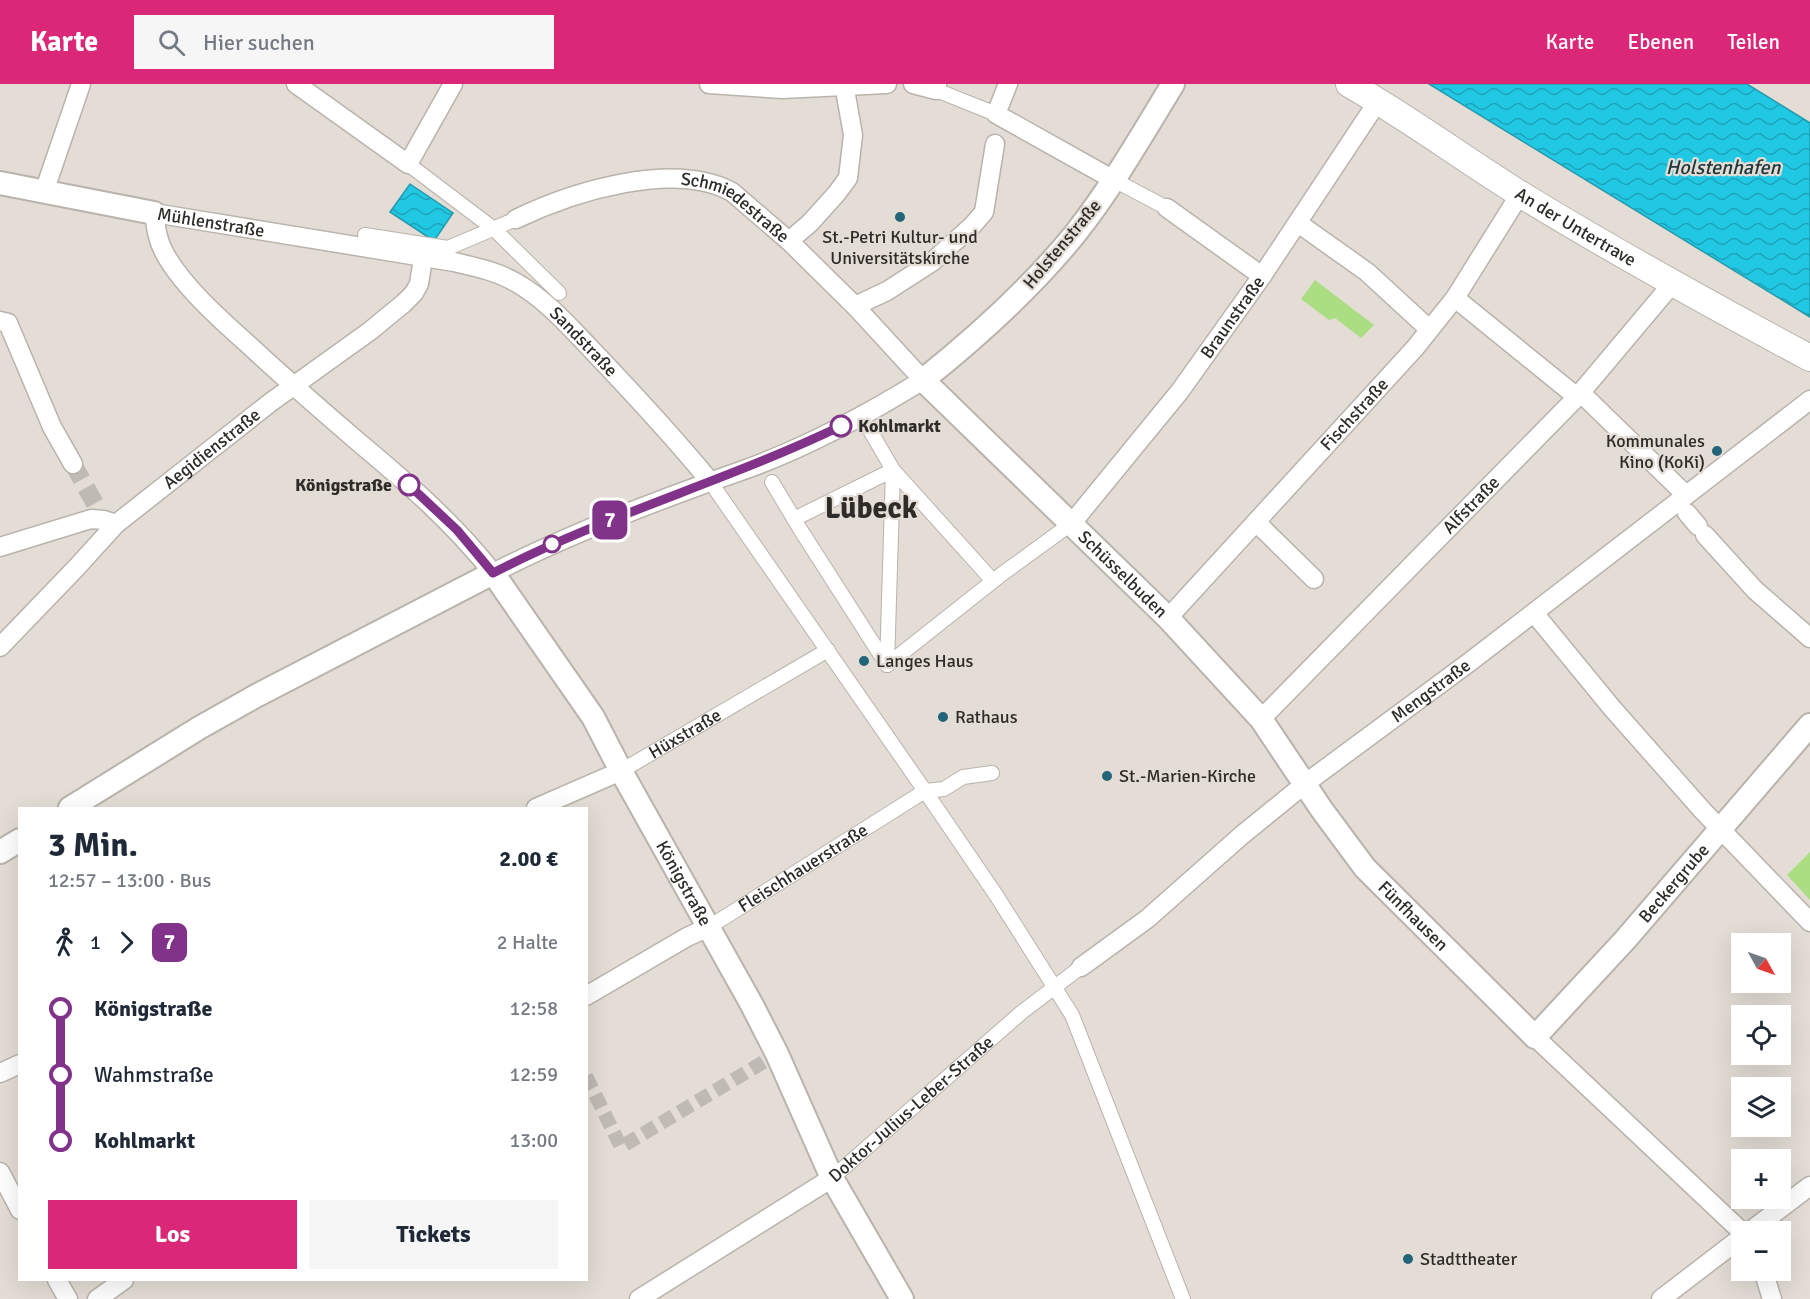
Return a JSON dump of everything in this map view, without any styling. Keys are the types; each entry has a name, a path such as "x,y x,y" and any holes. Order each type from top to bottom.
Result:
{"main road":[{"name":"An der Untertrave","path":"1349,84 1520,194 1672,284 1810,358"}],"street":[{"path":"44,192 81,84"},
{"path":"296,84 494,229 559,293"},
{"path":"408,164 453,84"},
{"path":"712,85 782,89 887,84"},
{"path":"913,84 936,87 996,114 1167,208 1262,276"},
{"path":"996,114 1008,84"},
{"name":"Holstenstraße","path":"923,380 990,322 1047,266 1076,233 1114,180 1173,84"},
{"path":"789,241 810,223 848,178 853,135 844,85"},
{"name":"Braunstraße","path":"1072,523 1180,391 1262,276 1378,101"},
{"path":"855,306 887,291 932,262 972,226 984,212 995,144"},
{"name":"Schmiedestraße","path":"365,235 384,245 448,248 584,191 626,182 673,179 711,183 732,192 789,241 855,306 923,380"},
{"name":"Mühlenstraße","path":"0,183 154,213 384,245 423,258"},
{"name":"Fischstraße","path":"1168,618 1415,348 1455,298 1520,194"},
{"name":"Königstraße","path":"154,213 158,239 165,254 180,274 228,326 457,530 493,573 593,717 777,1054 832,1178 902,1299"},
{"path":"1298,223 1367,272 1429,329"},
{"name":"Aegidienstraße","path":"0,647 84,560 106,517 225,438 370,331 414,294 423,258"},
{"name":"Sandstraße","path":"423,258 480,268 498,274 530,291 622,381 709,480"},
{"name":"Alfstraße","path":"1262,719 1579,394 1672,284"},
{"path":"1455,298 1579,394 1693,518 1748,584 1810,638"},
{"path":"0,321 8,323 52,427 73,464"},
{"path":"72,807 244,703 493,573 561,540 709,480 738,472 802,444 862,415 923,380"},
{"name":"Schüsselbuden","path":"923,380 1168,618 1262,719 1306,783"},
{"name":"Mengstraße","path":"1055,987 1147,919 1242,835 1306,783 1534,613 1693,518 1810,400"},
{"path":"872,432 893,470 998,578"},
{"path":"794,519 893,470"},
{"path":"888,665 893,470"},
{"path":"709,480 996,894 1072,1015 1183,1299"},
{"path":"772,482 888,665"},
{"path":"0,547 90,519 106,517"},
{"path":"1256,522 1314,579"},
{"path":"888,665 1072,523"},
{"path":"1534,613 1612,708 1720,829 1810,922"},
{"name":"Hüxstraße","path":"538,807 621,771 828,650"},
{"name":"Beckergrube","path":"1535,1037 1625,940 1810,725"},
{"path":"926,791 946,788 963,777 992,773"},
{"name":"Fünfhausen","path":"1306,783 1322,810 1365,868 1535,1037"},
{"name":"Fleischhauerstraße","path":"588,995 687,937 709,927 926,791"},
{"path":"0,852 18,841"},
{"name":"Doktor-Julius-Leber-Straße","path":"639,1299 832,1178 1022,1012 1055,987"},
{"path":"1535,1037 1731,1222"},
{"path":"0,1073 18,1065"},
{"path":"0,1172 18,1205"},
{"path":"1764,1221 1810,1186"},
{"path":"1661,1299 1731,1245"},
{"path":"58,1281 68,1299"},
{"path":"97,1299 123,1281"},
{"path":"1766,1281 1772,1299"}],"green space":[{"path":"1315,280 1374,325 1361,338 1335,318 1329,320 1301,299"},
{"path":"1810,852 1810,900 1787,875"}],"water":[{"name":"Holstenhafen","path":"1429,84 1747,84 1810,123 1810,317"},
{"path":"410,184 453,213 434,241 390,212"}],"tunnel":[{"path":"73,464 98,509"},
{"path":"588,1080 621,1147 777,1054"}],"bus line":[{"name":"7","path":"409,485 457,530 493,573 561,540 709,480 738,472 841,426"}],"place":[{"name":"St.-Petri Kultur- und Universitätskirche","path":"900,217"},
{"name":"Kohlmarkt","path":"841,426"},
{"name":"Kommunales Kino (KoKi)","path":"1717,451"},
{"name":"Königstraße","path":"409,485"},
{"name":"Langes Haus","path":"864,661"},
{"name":"Rathaus","path":"943,717"},
{"name":"St.-Marien-Kirche","path":"1107,776"},
{"name":"Stadttheater","path":"1408,1259"}],"district":[{"name":"Lübeck","path":"871,508"}]}
